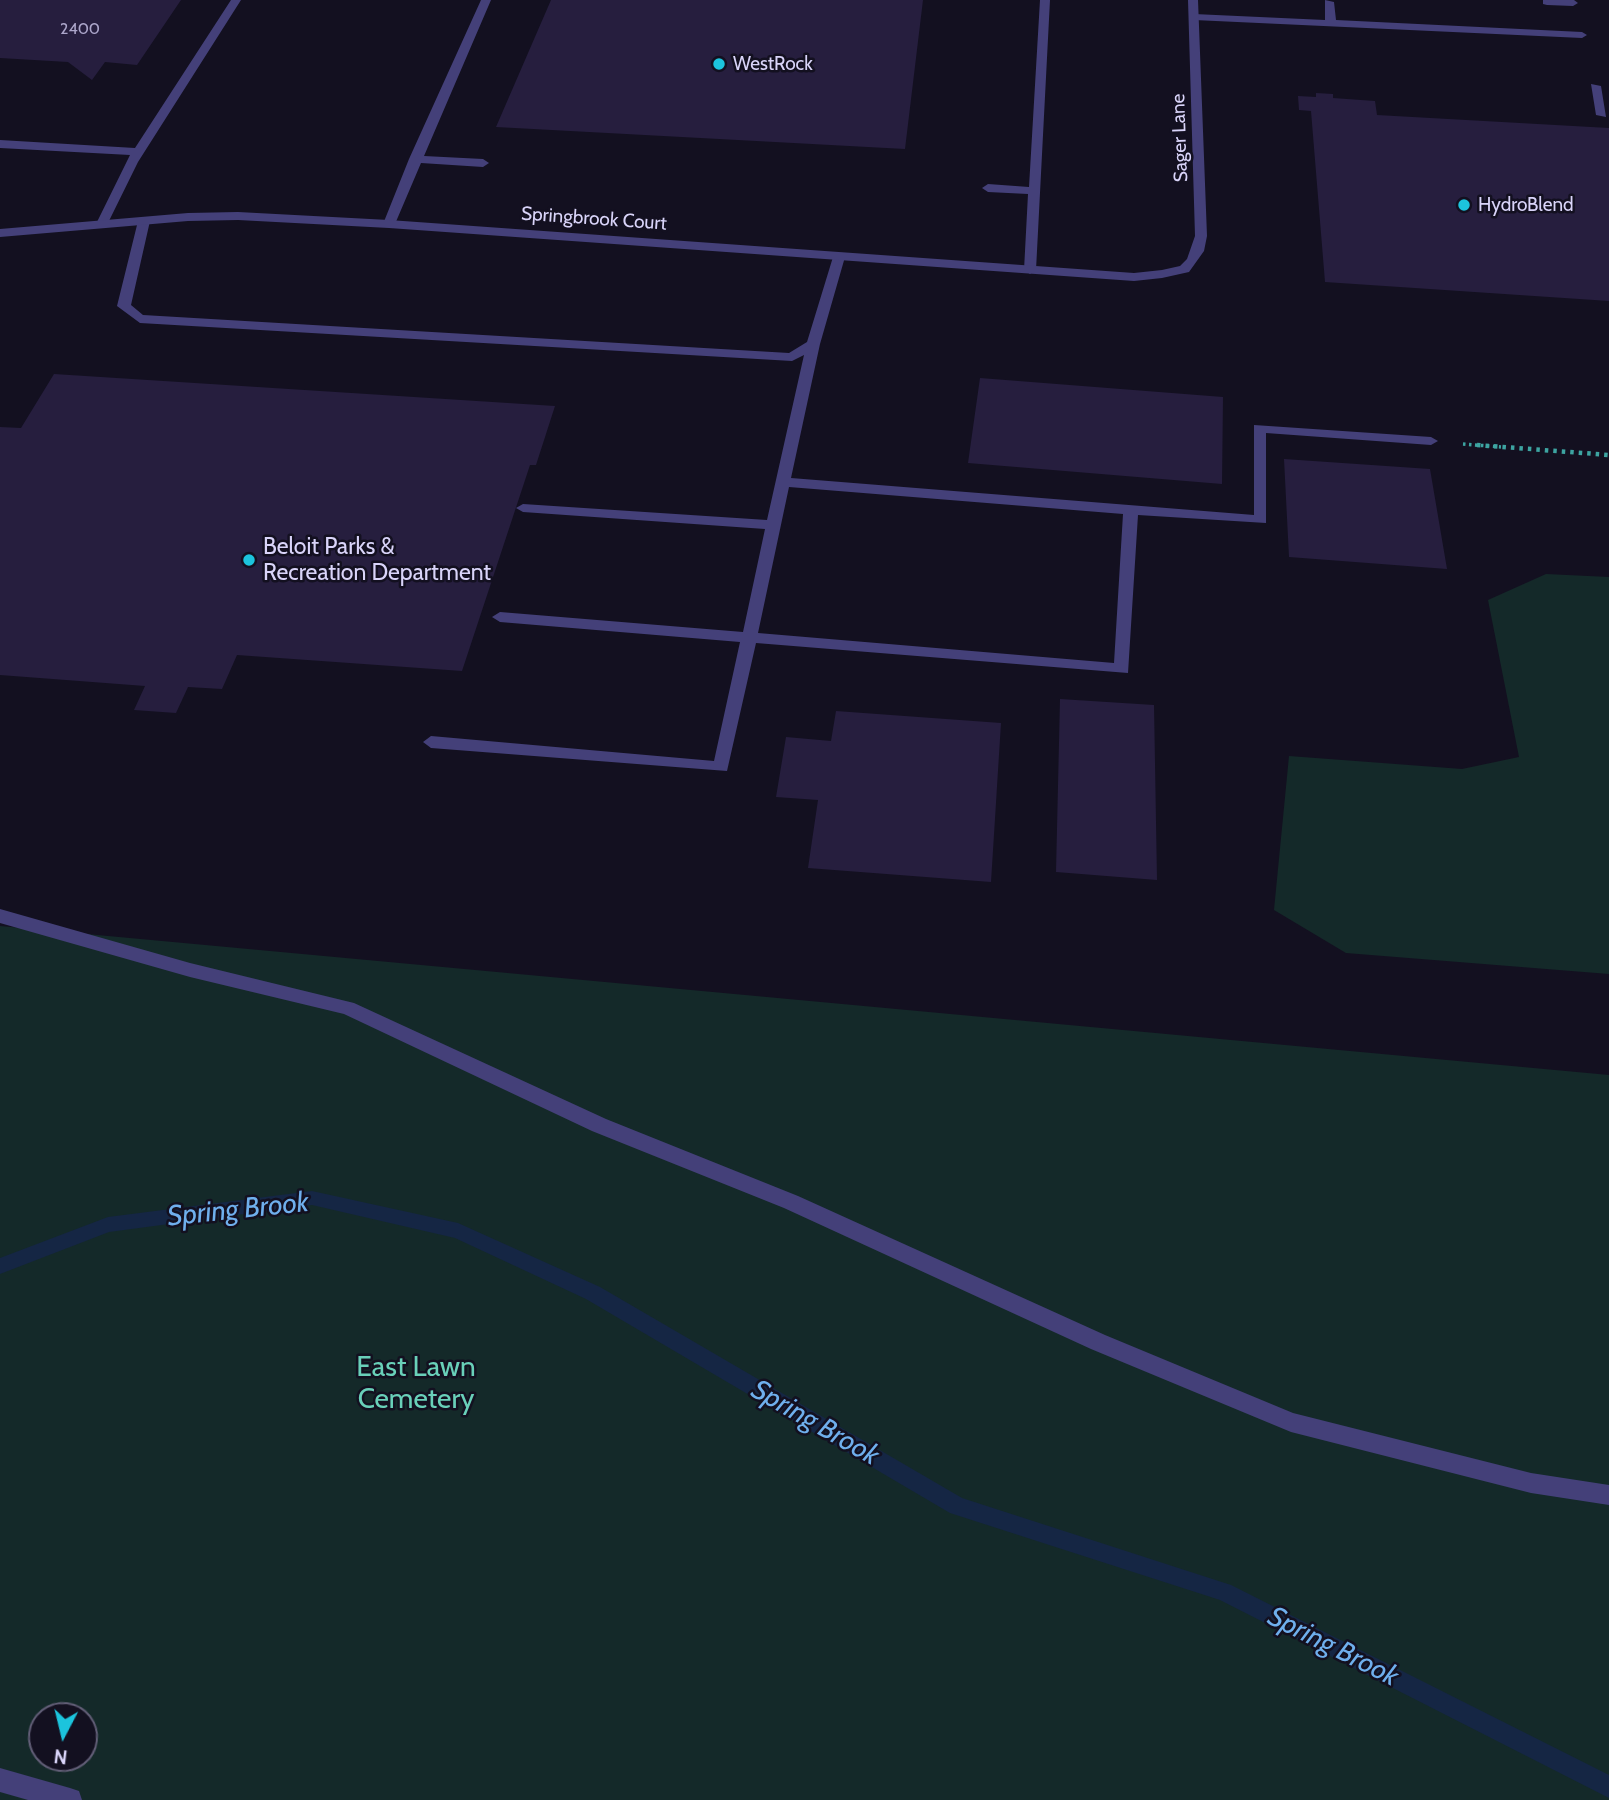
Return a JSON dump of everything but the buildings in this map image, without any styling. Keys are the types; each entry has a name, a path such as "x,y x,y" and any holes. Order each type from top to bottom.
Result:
{"street":[{"path":"102,224 138,152 236,0"},
{"path":"389,223 486,0"},
{"path":"1030,270 1045,0"},
{"name":"Sager Lane","path":"1184,269 1198,251 1201,236 1193,0"},
{"path":"1329,2 1331,22"},
{"path":"1547,2 1573,3"},
{"path":"1194,17 1581,35"},
{"path":"1595,86 1602,115"},
{"path":"0,144 138,152"},
{"path":"415,159 483,163"},
{"path":"988,188 1034,191"},
{"name":"Springbrook Court","path":"0,233 239,216 389,223 1134,277 1184,269"},
{"path":"144,221 124,306 141,319 792,357 813,344"},
{"path":"431,742 721,767 813,344 839,257"},
{"path":"782,482 1261,520 1259,428 1431,441"},
{"path":"523,508 773,525"},
{"path":"500,617 1122,669 1131,510"},
{"path":"0,916 190,970 348,1008 600,1125 791,1202 1098,1342 1291,1422 1531,1483 1609,1495"},
{"path":"0,1780 70,1800"}],"path":[{"path":"1431,441 1609,455"}],"green space":[{"path":"1546,574 1609,577 1609,974 1346,953 1274,910 1289,756 1462,769 1519,757 1488,600"},
{"name":"East Lawn Cemetery","path":"0,926 1609,1075 1609,1800 0,1800"}],"waterway":[{"name":"Spring Brook","path":"0,1266 108,1225 312,1198 458,1231 593,1293 957,1506 1224,1592 1609,1787"}],"place":[{"name":"WestRock","path":"719,64"},
{"name":"HydroBlend","path":"1464,205"},
{"name":"Beloit Parks & Recreation Department","path":"249,560"}]}
